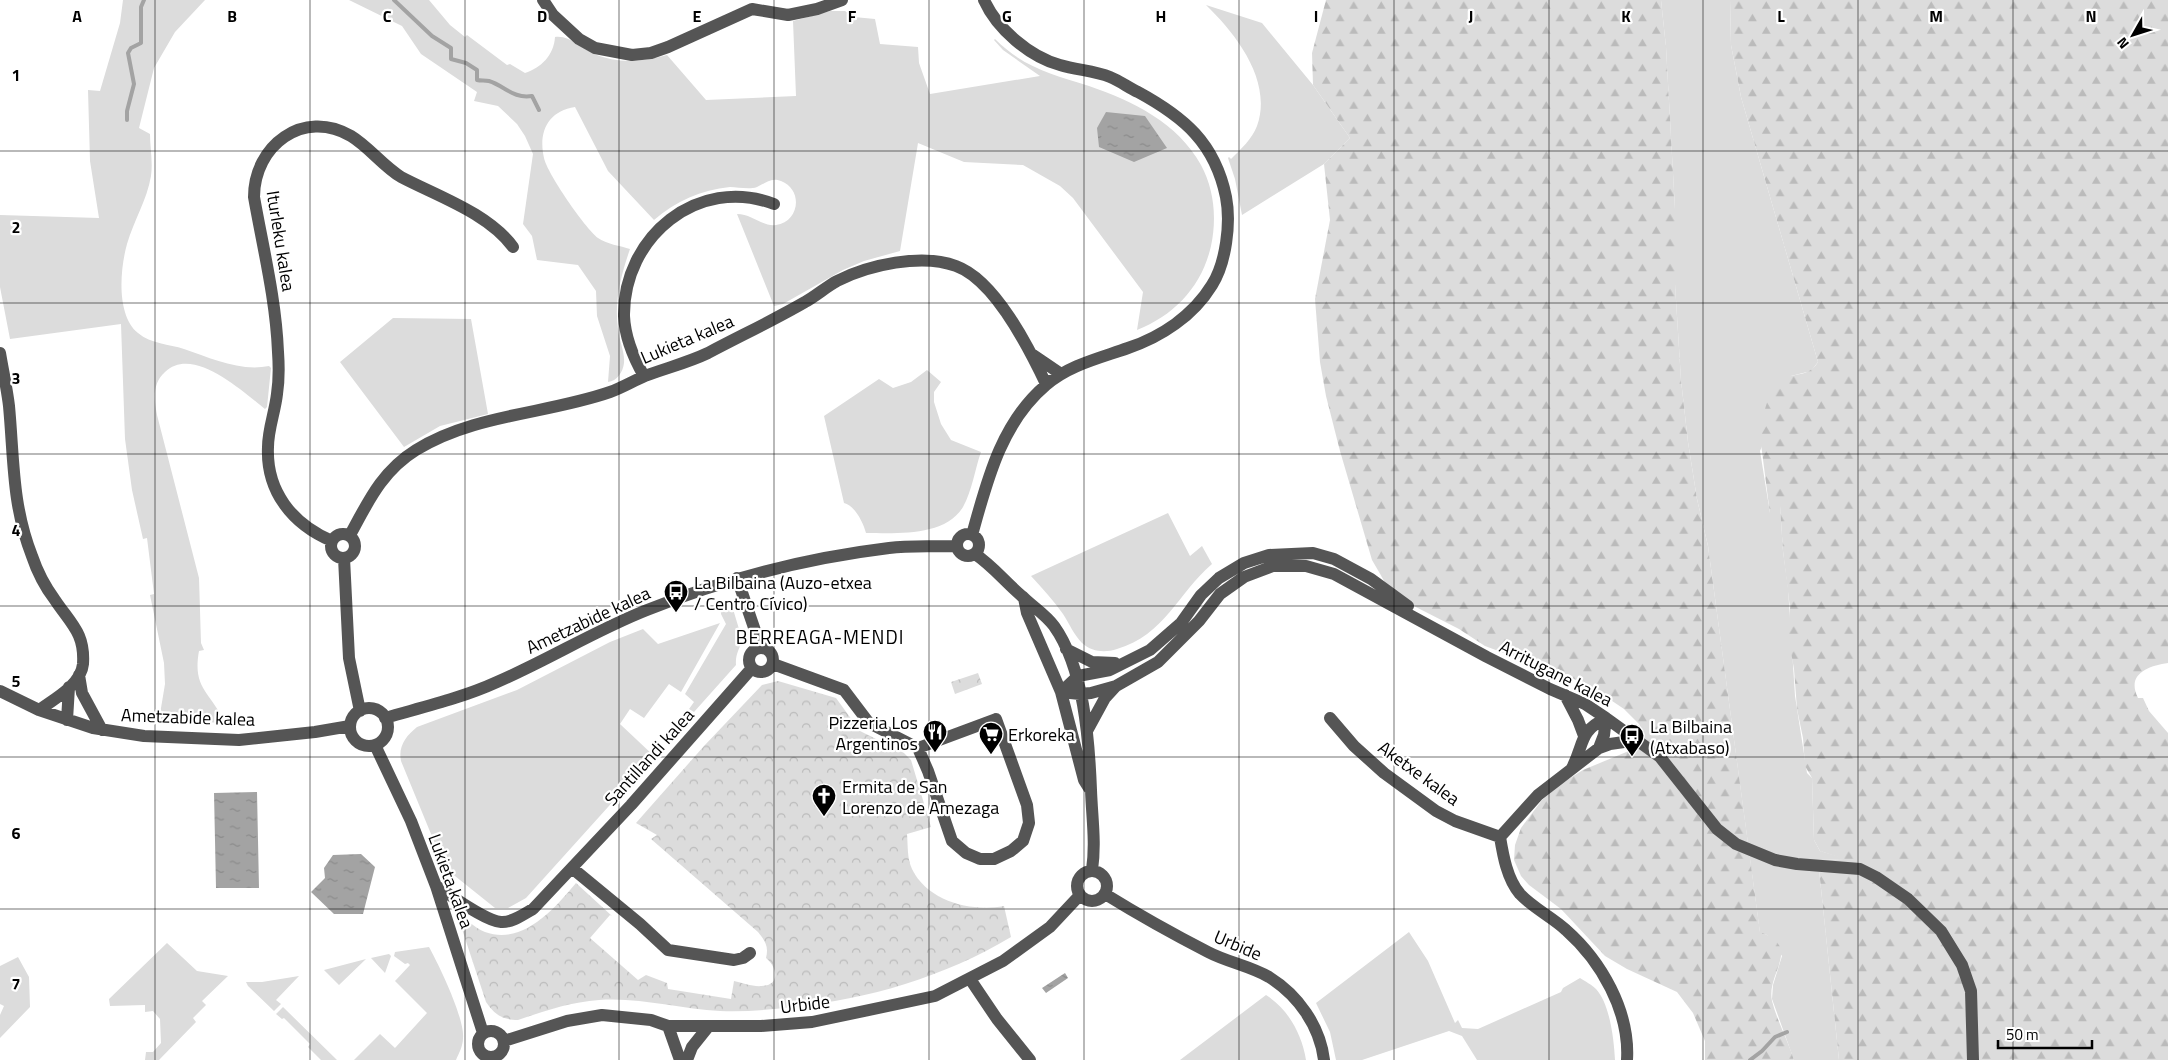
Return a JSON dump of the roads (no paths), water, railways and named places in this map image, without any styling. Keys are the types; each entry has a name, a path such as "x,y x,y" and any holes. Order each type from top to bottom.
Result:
{"street":[{"path":"543,0 553,15 579,39 595,48 632,55 651,53 668,47 752,5 788,15 817,9 842,0"},
{"path":"972,535 991,467 1024,407 1046,384 1061,374 1096,357 1151,339 1174,326 1193,309 1213,282 1221,260 1229,222 1224,187 1214,162 1201,140 1186,124 1167,108 1110,77 1058,65 1036,54 1000,24 984,0"},
{"name":"Iturleku kalea","path":"332,541 313,532 284,506 270,476 268,444 277,392 278,352 273,302 254,197 254,180 262,160 277,142 297,131 319,127 340,132 359,142 399,175 461,207 492,226 506,237 513,247"},
{"path":"644,376 634,358 627,338 624,317 628,279 646,244 658,229 675,216 691,207 712,200 730,197 762,200 774,204"},
{"name":"Lukieta kalea","path":"350,536 375,488 414,451 439,437 467,428 610,392 644,376 675,367 705,354 805,302 838,281 872,267 916,260 955,265 982,282 997,299 1032,355 1046,384"},
{"path":"0,353 8,405 13,480 19,520 32,558 54,599 78,629 82,648 83,666 79,675 69,687 39,710"},
{"name":"Lukieta kalea","path":"1032,355 1061,374"},
{"path":"340,534 350,536 355,541 355,549 351,555 344,558 333,553 332,541 340,534"},
{"path":"972,535 962,537 957,546 960,552 965,556 975,554 985,560 1037,608 1054,626 1078,676 1091,764 1094,820 1092,870"},
{"path":"972,535 978,542 978,549 975,554"},
{"name":"Ametzabide kalea","path":"385,718 465,695 496,683 645,610 689,593 737,578 811,560 891,547 957,546"},
{"name":"Arritugane kalea","path":"1078,676 1110,670 1150,650 1181,623 1201,595 1220,578 1244,563 1269,555 1313,553 1334,559 1370,579 1457,640"},
{"path":"344,558 348,658 360,711"},
{"name":"Arritugane kalea","path":"1116,686 1164,656 1199,621 1220,594 1244,576 1273,566 1306,566 1334,574 1487,657 1585,704 1606,718 1660,757 1717,829 1736,844 1776,860 1860,870 1876,877 1908,899 1941,931 1962,965 1971,991 1973,1060"},
{"path":"737,578 761,648"},
{"path":"1024,598 1027,614 1061,692 1084,780 1091,792"},
{"path":"761,648 772,653 773,664 763,672 752,668 750,657 754,650 761,648"},
{"path":"1066,649 1092,662 1125,662"},
{"path":"773,664 844,690 869,723 918,748 928,770 952,841 966,853 980,859 994,859 1011,851 1022,841 1029,823 1027,806 996,719 918,748"},
{"name":"Santillandi kalea","path":"436,886 488,919 502,923 516,919 533,909 631,805 752,668"},
{"path":"79,675 82,693 102,730"},
{"path":"1061,692 1078,676"},
{"path":"1061,692 1091,693 1116,686"},
{"path":"1087,731 1105,698 1116,686"},
{"path":"67,720 69,687"},
{"name":"Ametzabide kalea","path":"0,691 39,710 67,720 102,730 144,736 239,740 315,732 350,726"},
{"path":"67,720 82,693"},
{"path":"1565,695 1584,736"},
{"path":"366,709 377,710 385,718 387,734 380,743 363,745 354,738 350,726 355,715 360,711 366,709"},
{"name":"Aketxe kalea","path":"1330,718 1354,746 1384,773 1436,811 1455,821 1500,837"},
{"path":"1571,770 1578,756 1584,736 1591,726 1606,718"},
{"path":"1599,748 1604,735 1606,718"},
{"path":"1627,1060 1628,1046 1617,1000 1594,959 1566,930 1520,894 1509,871 1500,837 1538,795 1599,748 1610,744 1638,740"},
{"name":"Lukieta kalea","path":"375,745 410,821 436,886 483,1033"},
{"path":"572,868 640,924 668,950 734,960 744,958 750,953"},
{"path":"1092,870 1101,873 1106,881 1105,894 1093,901 1080,895 1076,886 1079,876 1092,870"},
{"name":"Urbide","path":"1105,894 1166,931 1213,955 1269,977 1306,1010 1322,1045 1324,1060"},
{"name":"Urbide","path":"504,1041 567,1021 602,1015 651,1020 668,1026 761,1026 812,1022 935,996 1003,960 1050,927 1080,895"},
{"path":"970,978 997,1019 1030,1060"},
{"path":"668,1026 680,1060"},
{"path":"687,1026 692,1047"},
{"path":"675,1043 687,1026"},
{"path":"687,1060 692,1047 708,1027"},
{"path":"496,1032 504,1041 502,1050 495,1056 480,1057 478,1043 483,1033 496,1032"}],"water":[{"path":"1106,112 1145,116 1167,148 1134,162 1099,147 1097,128"},
{"path":"257,792 259,888 216,888 214,793"},
{"path":"361,854 375,867 363,914 334,914 311,892 325,878 324,868 333,855"},
{"path":"1065,973 1068,978 1046,993 1042,988"}],"waterway":[{"path":"127,120 127,111 134,84 128,53 131,48 141,43 141,7 144,0"},
{"path":"394,0 432,36 451,48 451,59 466,63 477,70 477,80 495,83 520,96 532,96 539,110"},
{"path":"1750,1060 1762,1051 1775,1037 1787,1032"}],"place":[{"name":"La Bilbaina (Auzo-etxea / Centro Cívico)","path":"676,613"},
{"name":"Pizzeria Los Argentinos","path":"935,753"},
{"name":"Erkoreka","path":"991,755"},
{"name":"La Bilbaina (Atxabaso)","path":"1632,757"},
{"name":"Ermita de San Lorenzo de Amezaga","path":"824,817"}],"district":[{"name":"BERREAGA-MENDI","path":"820,636"}]}
